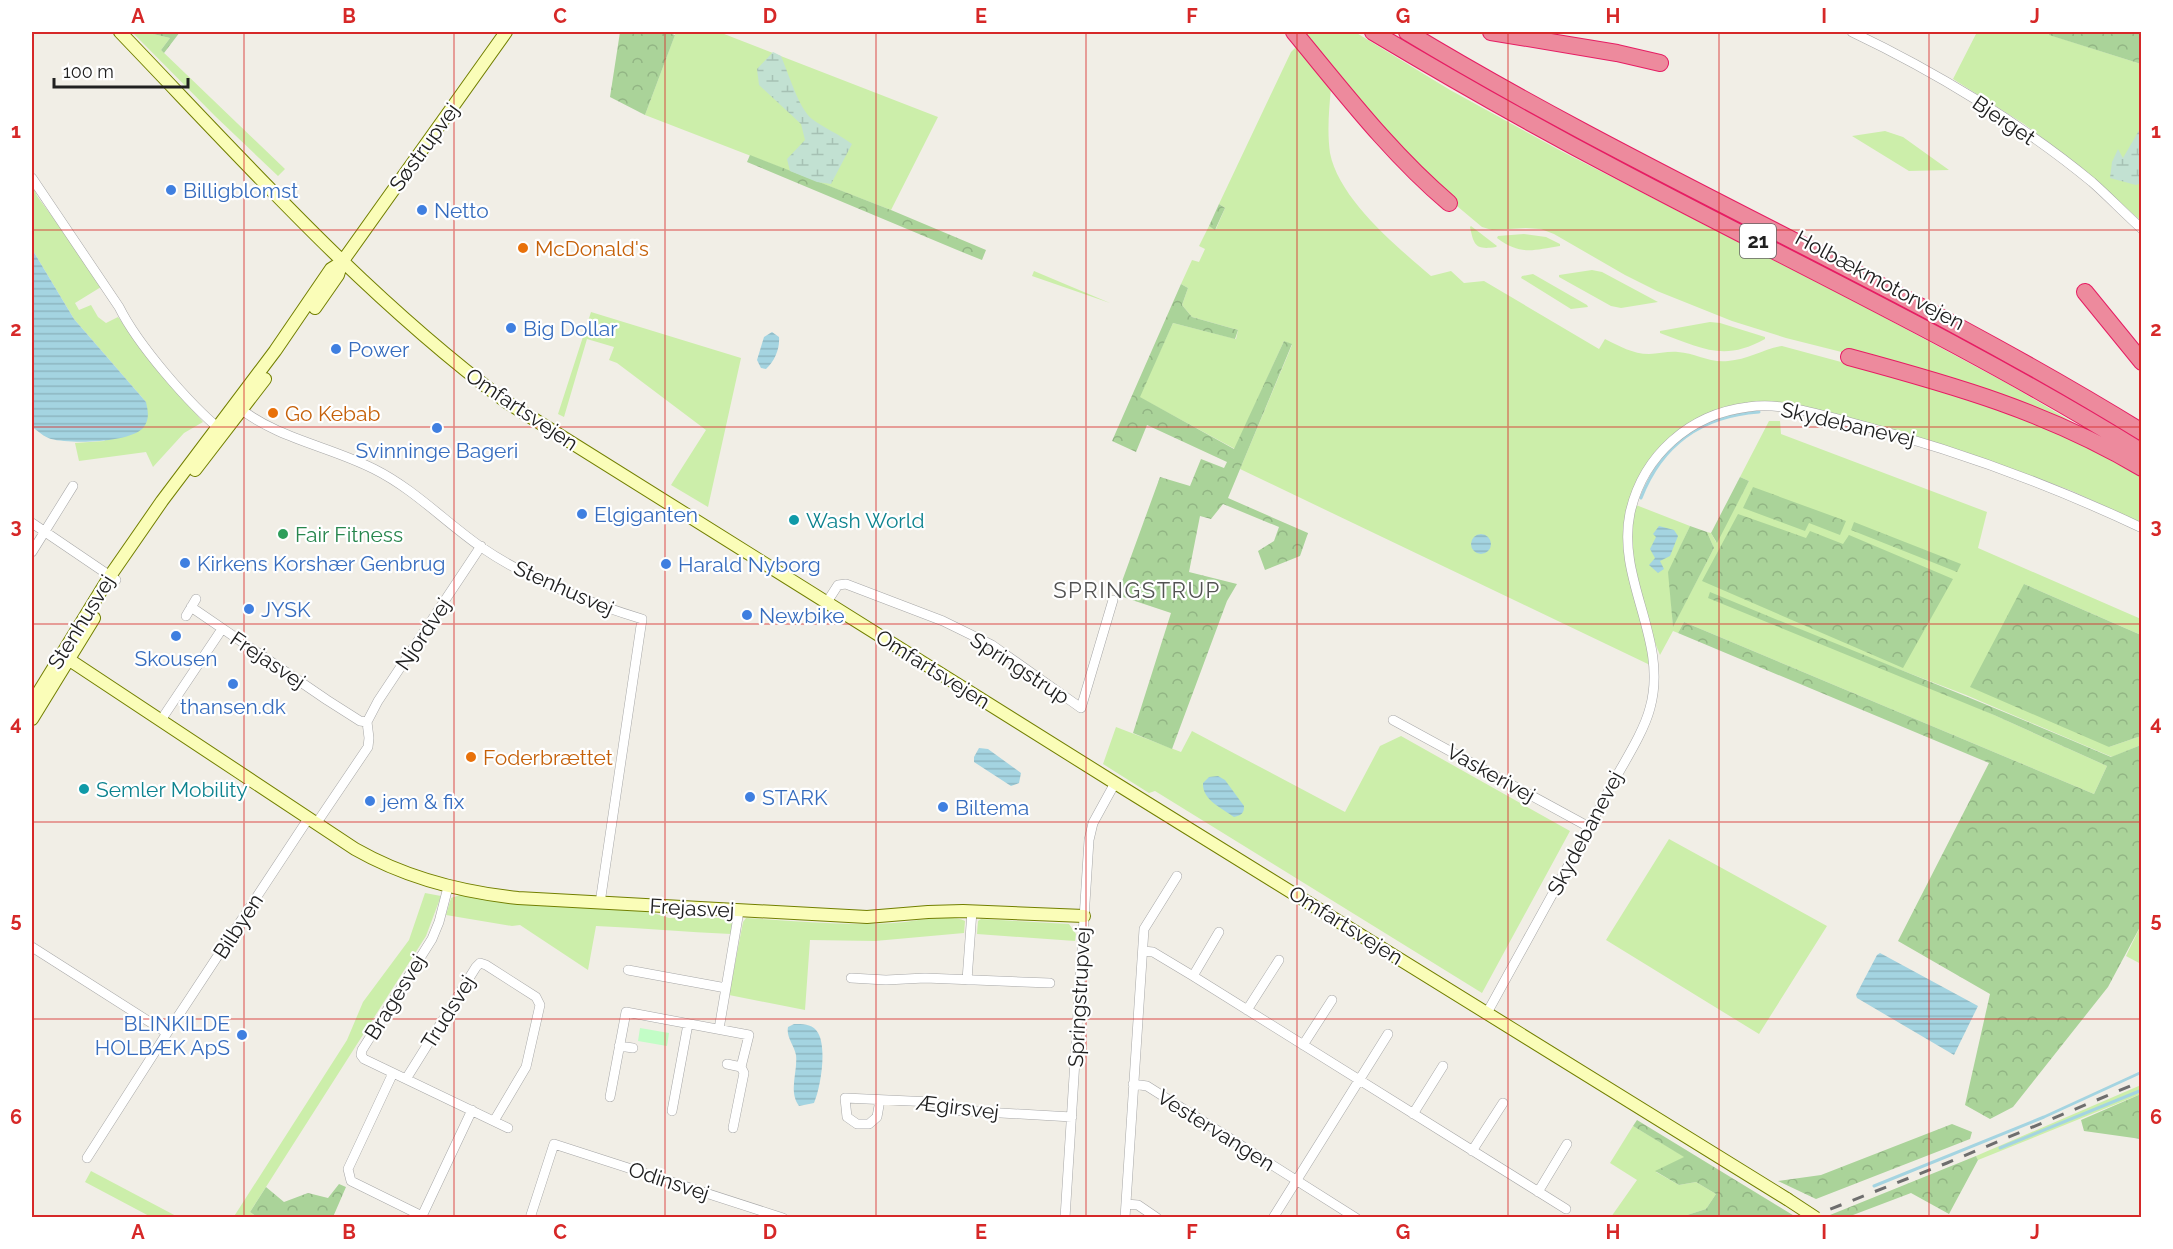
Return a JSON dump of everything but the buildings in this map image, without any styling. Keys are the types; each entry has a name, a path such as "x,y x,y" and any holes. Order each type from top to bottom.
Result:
{"highway":[{"path":"1294,32 1386,142 1422,180 1449,203"},
{"name":"Holbækmotorvejen","path":"1373,32 1520,117 1623,173 1912,320 2142,452"},
{"name":"Holbækmotorvejen","path":"1407,32 1629,157 1967,331 2142,432"},
{"path":"1491,32 1617,53 1660,63"},
{"path":"2085,292 2142,362"},
{"path":"1849,357 1996,399 2061,426 2142,468"}],"main road":[{"name":"Omfartsvejen","path":"120,32 342,262 431,343 505,401 1816,1218"},
{"name":"Søstrupvej","path":"342,262 506,32"},
{"name":"Stenhusvej","path":"32,719 113,578 238,407 331,269 342,262"},
{"name":"Stenhusvej","path":"32,703 66,657"},
{"name":"Frejasvej","path":"66,657 312,821 383,864 448,887 477,894 518,898 739,911 879,917 928,912 972,911 1084,916"}],"street":[{"name":"Bjerget","path":"1852,32 1941,79 2020,129 2092,182 2142,229"},
{"path":"32,178 119,307 126,322 178,387 221,429"},
{"name":"Skydebanevej","path":"1487,1013 1646,720 1652,700 1654,670 1650,638 1628,557 1630,512 1643,476 1654,459 1678,434 1722,412 1750,406 1776,406 1816,414 1917,441 1995,466 2070,495 2142,528"},
{"name":"Stenhusvej","path":"238,407 293,439 333,451 384,474 412,492 481,546 566,593 595,605 642,619 600,903"},
{"path":"32,552 73,486"},
{"path":"32,523 113,578"},
{"name":"Njordvej","path":"367,722 378,701 481,546"},
{"name":"Springstrup","path":"827,602 838,585 846,584 942,621 1000,650 1081,708 1113,600"},
{"name":"Frejasvej","path":"191,608 360,721 367,722"},
{"name":"Frejasvej","path":"161,720 222,629"},
{"name":"Vaskerivej","path":"1393,720 1589,827"},
{"path":"312,821 368,747 367,722"},
{"name":"Springstrupvej","path":"1065,1218 1090,833 1115,783"},
{"name":"Bilbyen","path":"87,1158 168,1033 312,821"},
{"name":"Vestervangen","path":"1125,1218 1144,928 1177,876"},
{"name":"Bragesvej","path":"448,887 432,939 361,1055 364,1059 508,1128"},
{"path":"719,1029 739,911"},
{"path":"968,980 972,911"},
{"path":"1193,976 1219,932"},
{"path":"32,947 168,1033"},
{"path":"1143,951 1153,952 1193,976 1566,1209"},
{"path":"1247,1010 1279,960"},
{"name":"Trudsvej","path":"405,1079 476,967 480,963 486,965 536,997 540,1005 526,1067 494,1121"},
{"path":"628,970 726,988"},
{"path":"851,978 886,980 925,978 1050,983"},
{"path":"1303,1045 1332,1000"},
{"path":"610,1098 626,1012 748,1035 741,1067 744,1073 733,1128"},
{"path":"672,1111 688,1024"},
{"name":"Vestervangen","path":"1273,1218 1388,1034"},
{"path":"619,1046 633,1048"},
{"path":"727,1064 741,1067"},
{"path":"1413,1114 1443,1066"},
{"path":"393,1073 348,1169 348,1175 351,1181 422,1216 472,1110"},
{"name":"Vestervangen","path":"1133,1084 1147,1086 1356,1218"},
{"name":"Ægirsvej","path":"880,1100 932,1102 950,1110 1072,1117"},
{"path":"1472,1151 1503,1103"},
{"name":"Odinsvej","path":"530,1218 554,1144 783,1218"},
{"path":"1538,1192 1568,1144"},
{"path":"1126,1204 1138,1206 1157,1218"}],"green space":[{"path":"132,32 154,32 153,34 170,38 161,50 285,169 278,176"},
{"path":"154,32 180,32 164,53 161,50 170,38 153,34"},
{"path":"620,32 666,32 675,35 645,115 610,97"},
{"path":"676,32 719,32 938,117 891,210 645,115"},
{"path":"1298,32 1355,32 1450,90 1561,151 1863,306 2010,385 2116,448 1921,372 1786,338 1732,321 1657,291 1541,229 1492,230 1482,227 1451,201"},
{"path":"1977,32 2050,32 2050,35 2141,64 2141,221 2082,168 2024,124 1953,79"},
{"path":"2050,32 2141,32 2141,64 2049,35"},
{"path":"1297,46 1331,88 1328,129 1330,153 1335,170 1357,204 1371,220 1431,276 1451,271 1464,283 1484,281 1599,349 1605,339 1637,353 1678,352 1721,361 1742,359 1782,346 1952,392 2067,436 2141,477 2141,523 2072,491 1999,464 1818,411 1734,407 1660,448 1624,527 1650,665 1240,469 1292,345 1284,341 1235,449 1139,397 1173,323 1236,339 1238,330 1192,317 1182,305 1188,288 1181,284 1192,260 1199,262 1205,249 1199,246 1209,226 1216,229 1225,208 1219,204 1291,52"},
{"path":"773,52 781,56 798,99 807,114 852,144 831,184 817,182 790,171 787,159 805,140 801,124 759,85 757,69"},
{"path":"2141,127 2141,183 2136,185 2110,178 2112,162 2118,149 2123,158"},
{"path":"1885,131 1903,137 1949,170 1909,171 1852,136"},
{"path":"750,155 986,250 982,260 747,162"},
{"path":"32,184 37,196 98,278 101,287 75,303 79,310 91,305 98,317 106,323 118,317 165,378 203,422 184,433 153,467 146,452 79,461 75,443 104,441 146,402 74,319 32,249"},
{"path":"1219,204 1225,208 1215,230 1209,226"},
{"path":"1471,226 1497,246 1484,248 1477,245 1473,239"},
{"path":"1524,234 1546,237 1560,246 1527,250 1505,244 1497,238 1498,236"},
{"path":"1592,270 1602,272 1658,302 1621,308 1611,306 1559,277 1559,275"},
{"path":"1034,271 1110,303 1032,276"},
{"path":"1533,274 1588,307 1571,309 1521,278"},
{"path":"1181,284 1188,288 1182,305 1192,317 1238,330 1235,339 1173,323 1140,397 1234,449 1284,341 1292,344 1228,498 1308,533 1300,556 1265,570 1258,551 1274,541 1279,527 1223,504 1211,519 1200,516 1189,572 1237,584 1227,601 1172,749 1133,733 1171,613 1117,595 1160,477 1190,486 1201,459 1224,468 1227,462 1147,425 1136,452 1112,441"},
{"path":"591,312 741,358 708,507 671,485 706,430 617,363 609,360 614,347 587,339 564,417 558,414"},
{"path":"1710,322 1720,323 1765,337 1765,339 1737,350 1725,351 1700,348 1660,333 1660,331"},
{"path":"1769,421 1780,421 1781,434 1987,512 1978,548 2141,619 2141,635 2024,584 2109,747 2141,736 2141,745 2112,757 1966,695 1859,654 2107,766 2094,794 1684,622 1678,633 1673,631 1660,655 1636,581 1631,542 1636,505 1690,526 1669,572 1673,626 1714,548 1707,532 1711,533 1716,542 1749,481 1740,477"},
{"path":"1740,477 1749,481 1717,543 1711,533"},
{"path":"1753,487 1846,521 1840,535 1809,523 1805,531 1743,508"},
{"path":"1738,514 1806,538 1810,531 1843,544 1849,535 1953,579 1903,668 1702,581"},
{"path":"1854,522 1961,564 1957,572 1851,530"},
{"path":"1690,526 1707,532 1714,548 1673,627 1668,572"},
{"path":"2024,584 2141,635 2141,736 2109,747 1970,687"},
{"path":"1710,592 2111,757 2141,745 2141,925 2108,987 2013,1107 1990,1119 1965,1105 1990,994 1898,941 1989,763 1678,633 1684,622 2094,794 2107,766 1994,715 1708,598"},
{"path":"1116,727 1181,752 1192,731 1345,812 1380,746 1401,736 1570,831 1482,993 1155,791 1149,793 1103,764"},
{"path":"1669,839 1827,926 1759,1034 1606,940"},
{"path":"425,893 441,896 426,936 250,1212 257,1217 233,1218 347,1040 363,1002 409,940"},
{"path":"460,895 502,902 643,910 669,918 726,918 732,923 731,934 596,926 588,970 520,925 512,926 446,915 451,898"},
{"path":"746,918 845,924 944,918 965,921 964,933 875,941 810,940 805,1010 729,995 743,922"},
{"path":"981,919 1069,924 1076,934 1075,941 977,934 978,921"},
{"path":"2141,925 2141,964 2126,956"},
{"path":"640,1028 669,1033 667,1046 638,1041"},
{"path":"2141,1085 2141,1094 1978,1160 1976,1156"},
{"path":"2141,1094 2141,1139 2084,1131 2081,1120"},
{"path":"1637,1120 1796,1217 1681,1217 1706,1209 1716,1194 1696,1182 1679,1185 1655,1171 1684,1157 1633,1126"},
{"path":"1952,1124 1972,1132 1970,1139 1816,1199 1778,1181 1821,1175"},
{"path":"1633,1126 1685,1157 1656,1172 1679,1185 1696,1182 1716,1194 1706,1209 1681,1217 1611,1217 1637,1180 1610,1163"},
{"path":"1976,1156 1978,1160 1949,1214 1911,1193 1853,1215 1854,1217 1830,1215"},
{"path":"91,1171 178,1217 151,1217 85,1182"},
{"path":"339,1184 346,1187 333,1217 257,1217 250,1212 266,1187 284,1202 308,1193 328,1198"}],"water":[{"path":"32,249 74,319 146,402 148,419 143,428 136,433 99,441 72,442 48,438 32,427"},
{"path":"772,332 779,337 778,350 769,366 766,369 761,368 757,360 764,337"},
{"path":"1659,526 1674,530 1678,536 1670,556 1660,561 1664,569 1658,573 1649,565 1655,558 1650,549 1656,537 1653,534"},
{"path":"1481,534 1488,537 1491,544 1488,551 1481,554 1474,551 1471,544 1474,537"},
{"path":"979,748 988,749 1021,773 1019,783 1011,786 974,762"},
{"path":"1218,776 1225,780 1244,806 1241,814 1234,817 1209,799 1203,783 1209,777"},
{"path":"1880,953 1978,1006 1954,1055 1857,998 1856,995"},
{"path":"794,1024 809,1025 814,1028 820,1036 822,1045 821,1076 814,1103 799,1106 794,1094 796,1055 788,1031 788,1027"}],"waterway":[{"path":"1641,498 1660,462 1686,436 1719,420 1759,412"},
{"path":"1874,1186 2044,1117 2142,1072"},
{"path":"2000,1148 2142,1090"}],"railway":[{"path":"1808,1218 1947,1163 2142,1081"}],"place":[{"name":"Billigblomst","path":"171,190"},
{"name":"Netto","path":"422,210"},
{"name":"McDonald's","path":"523,248"},
{"name":"Big Dollar","path":"511,328"},
{"name":"Power","path":"336,349"},
{"name":"Go Kebab","path":"273,413"},
{"name":"Svinninge Bageri","path":"437,428"},
{"name":"Elgiganten","path":"582,514"},
{"name":"Wash World","path":"794,520"},
{"name":"Fair Fitness","path":"283,534"},
{"name":"Kirkens Korshær Genbrug","path":"185,563"},
{"name":"Harald Nyborg","path":"666,564"},
{"name":"JYSK","path":"249,609"},
{"name":"Newbike","path":"747,615"},
{"name":"Skousen","path":"176,636"},
{"name":"thansen.dk","path":"233,684"},
{"name":"Foderbrættet","path":"471,757"},
{"name":"Semler Mobility","path":"84,789"},
{"name":"STARK","path":"750,797"},
{"name":"jem & fix","path":"370,801"},
{"name":"Biltema","path":"943,807"},
{"name":"BLINKILDE HOLBÆK ApS","path":"242,1035"}],"district":[{"name":"SPRINGSTRUP","path":"1137,590"}]}
